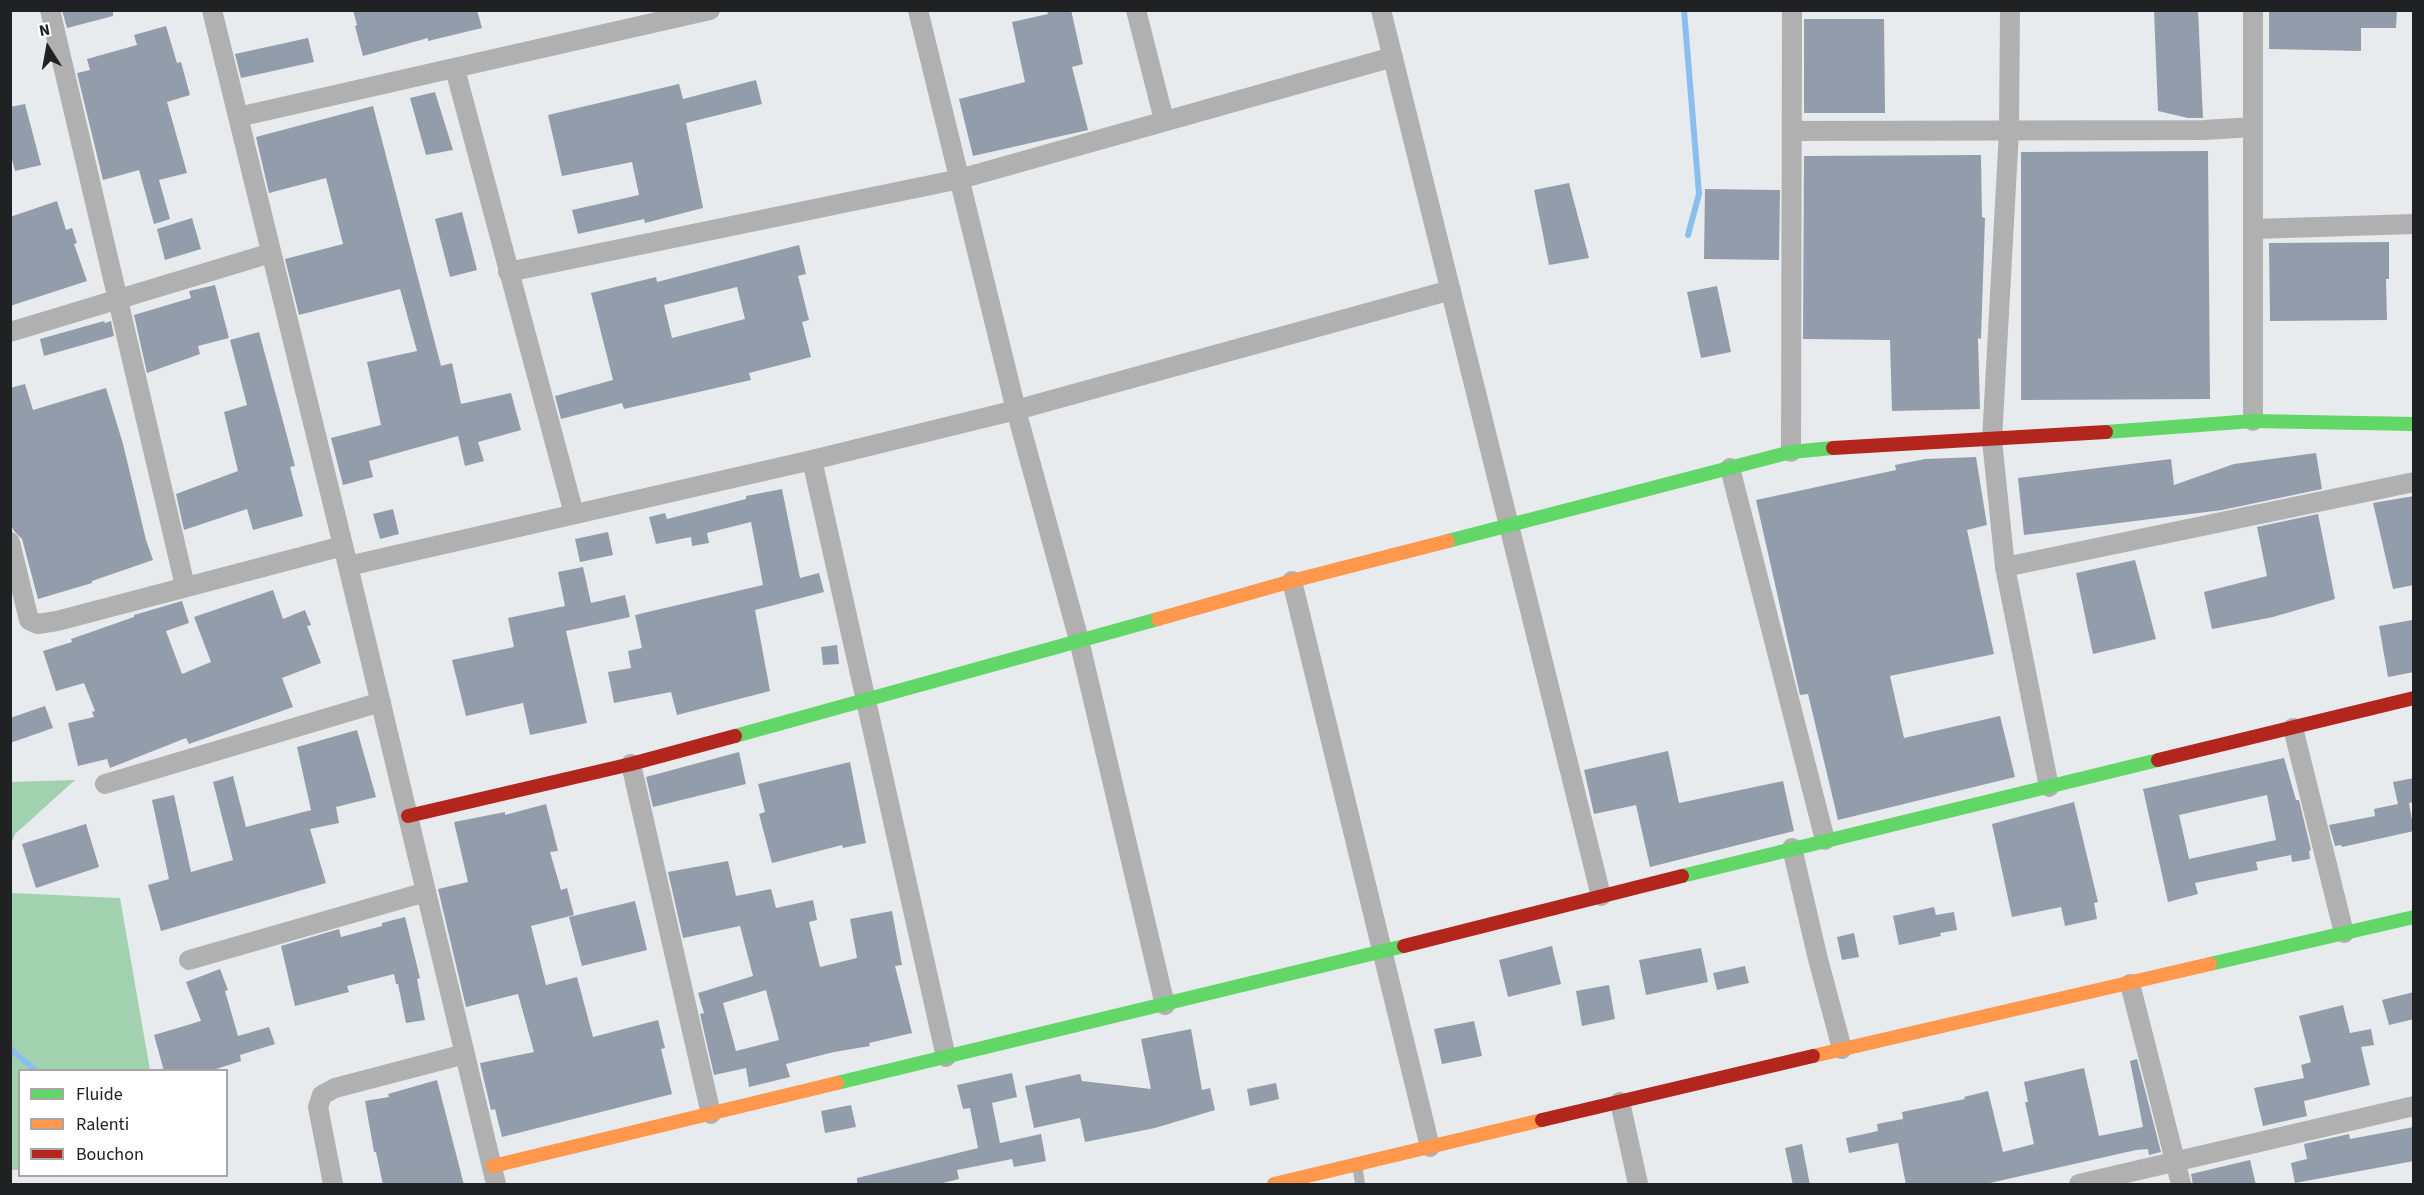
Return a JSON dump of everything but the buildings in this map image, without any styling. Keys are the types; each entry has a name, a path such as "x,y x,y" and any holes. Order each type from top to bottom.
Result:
{"street":[{"path":"50,10 185,586"},
{"path":"212,10 494,1175 711,1114 1381,952 1792,848 2414,698"},
{"path":"238,117 710,10"},
{"path":"918,10 1016,410 1079,640 1165,1005"},
{"path":"1136,10 1164,120"},
{"path":"1381,10 1601,896"},
{"path":"1791,452 1792,10"},
{"path":"2010,10 2009,131 1992,440 2005,567 2049,787"},
{"path":"2253,10 2253,421"},
{"path":"508,272 960,179 1392,57"},
{"path":"455,69 574,514"},
{"path":"1792,131 2204,130 2253,127"},
{"path":"2253,229 2414,224"},
{"path":"10,332 271,253"},
{"path":"348,566 812,460 1016,410 1450,290"},
{"path":"408,816 631,764 868,701 1292,581 1791,452 2253,421 2414,424"},
{"path":"812,460 868,701 946,1057"},
{"path":"1730,468 1825,840"},
{"path":"2005,567 2414,482"},
{"path":"10,542 29,620 38,624 57,621 343,546"},
{"path":"1292,581 1430,1147"},
{"path":"105,784 381,702"},
{"path":"2293,728 2344,933"},
{"path":"631,764 711,1114"},
{"path":"1792,848 1842,1049"},
{"path":"189,960 426,892"},
{"path":"1274,1185 1842,1049 2414,917"},
{"path":"2130,984 2181,1185"},
{"path":"333,1185 318,1107 322,1095 335,1088 465,1054"},
{"path":"1620,1102 1638,1185"},
{"path":"2079,1185 2414,1106"}],"lane":[{"path":"1357,1164 1360,1185"}],"green space":[{"path":"75,780 15,834 11,844 11,782"},
{"path":"11,893 120,898 150,1069 18,1069 18,1170 11,1170"}],"waterway":[{"path":"1684,10 1699,194 1688,235"},
{"path":"10,1049 34,1069"}],"traffic: fast":[{"path":"2106,432 2253,421 2414,424"},
{"path":"1448,541 1791,452 1833,448"},
{"path":"735,736 1158,619"},
{"path":"1682,876 2158,760"},
{"path":"2210,964 2414,917"},
{"path":"837,1083 1404,946"}],"traffic: slow":[{"path":"1158,619 1292,581 1448,541"},
{"path":"1813,1056 2210,964"},
{"path":"493,1166 837,1083"},
{"path":"1274,1184 1542,1120"}],"traffic: jam":[{"path":"1833,448 2106,432"},
{"path":"2158,760 2414,698"},
{"path":"408,816 631,764 735,736"},
{"path":"1404,946 1682,876"},
{"path":"1542,1120 1813,1056"}]}
